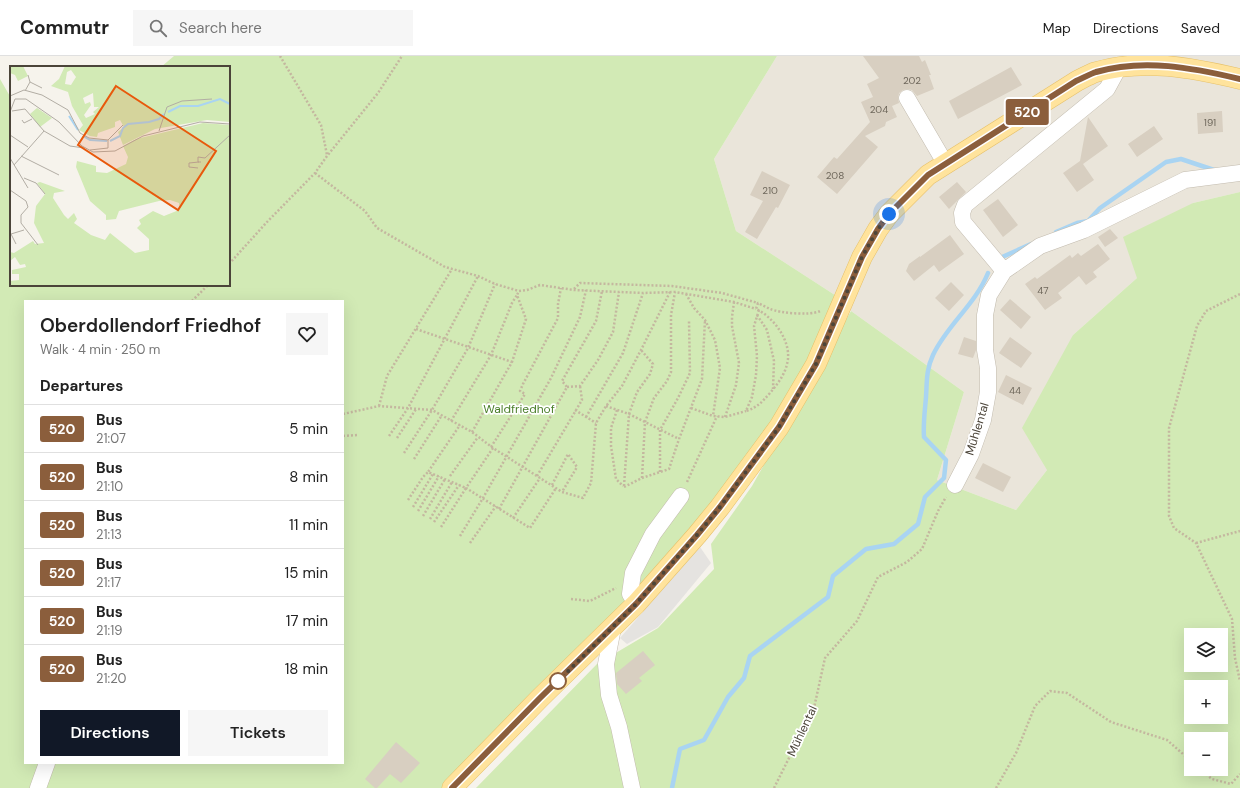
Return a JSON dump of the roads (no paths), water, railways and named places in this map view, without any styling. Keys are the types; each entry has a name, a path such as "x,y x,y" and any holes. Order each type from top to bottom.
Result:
{"main road":[{"path":"452,788 540,698 636,604 720,507 779,427 816,364 862,257 878,229 889,214 928,175 1076,81 1095,72 1119,67 1179,61 1200,70 1240,80"}],"street":[{"path":"1004,271 963,222 962,213 965,205 1107,89 1119,67"},
{"path":"907,98 945,163"},
{"name":"Mühlental","path":"955,486 971,454 983,420 988,392 988,368 985,350 986,315 989,295 1004,271 1040,246 1084,230 1185,180 1240,173"},
{"path":"636,604 630,594 633,573 653,534 681,496"},
{"path":"613,628 606,664 609,695 619,727 632,788"},
{"path":"38,788 47,764"}],"waterway":[{"path":"1056,232 1077,223 1088,221 1100,208 1166,162 1181,159 1214,170"},
{"path":"1000,258 1031,244"},
{"path":"672,788 680,749 704,740 728,697 744,678 750,656 828,597 833,576 866,549 894,544 918,524 925,497 944,478 946,460 924,437 924,417 929,366 939,344 976,295 988,273"}],"park label":[{"name":"Waldfriedhof","path":"519,409"}]}
